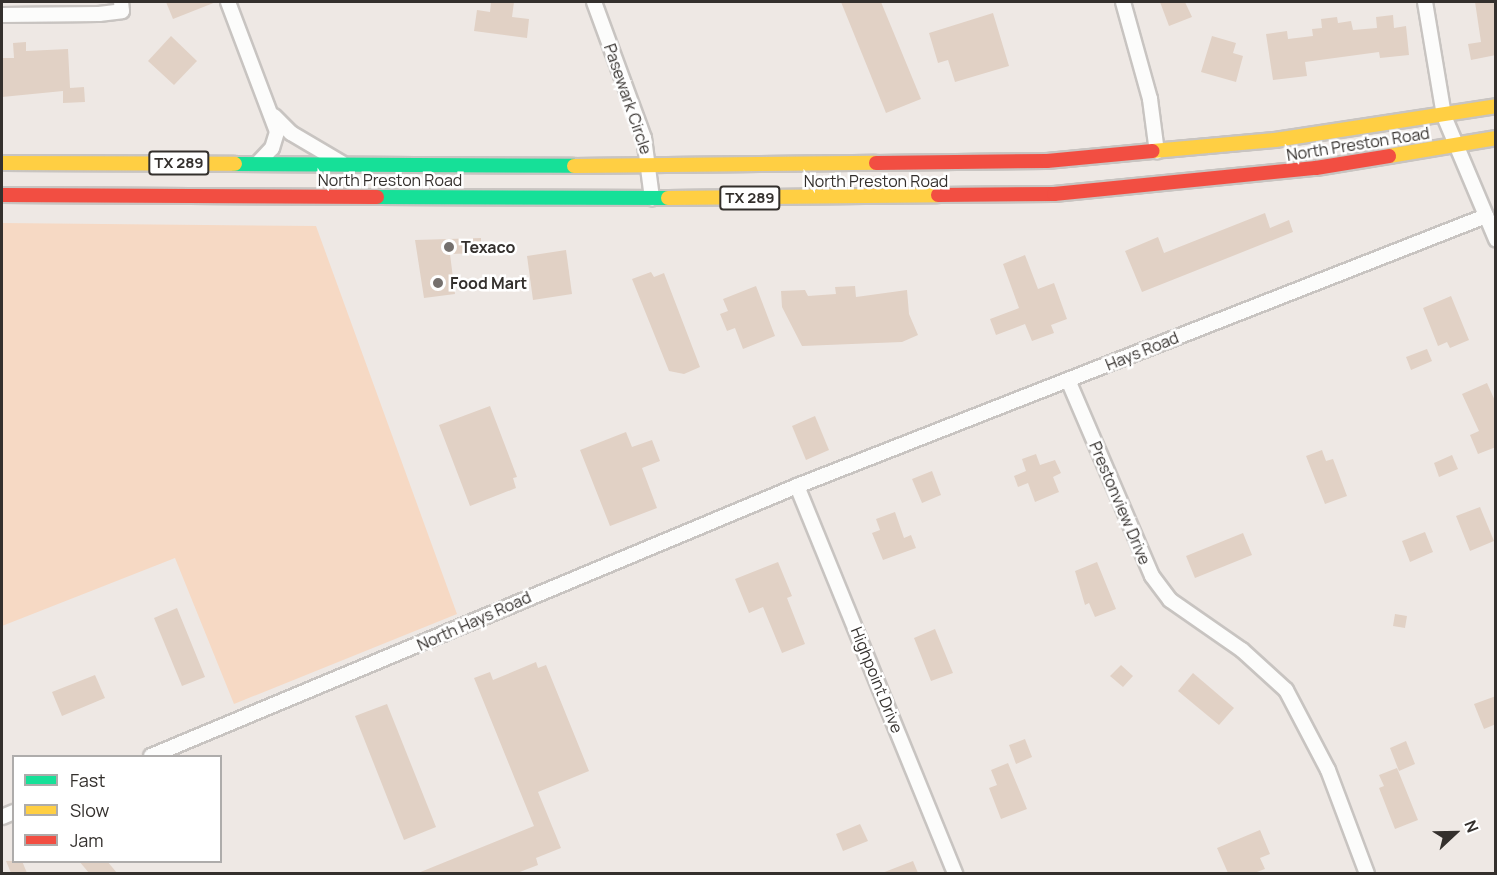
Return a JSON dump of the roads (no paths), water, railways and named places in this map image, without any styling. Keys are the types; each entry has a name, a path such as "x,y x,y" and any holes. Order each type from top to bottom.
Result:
{"main road":[{"name":"North Preston Road","path":"2,163 650,166 1047,161 1157,152 1444,116 1496,106"},
{"name":"North Preston Road","path":"2,195 652,198 1054,194 1296,170 1496,138"}],"street":[{"path":"228,2 273,114 275,144 258,164"},
{"name":"Pasewark Circle","path":"594,2 650,166 652,198"},
{"path":"1124,2 1150,99 1157,152"},
{"path":"1425,2 1444,116 1496,239"},
{"path":"2,15 122,6"},
{"path":"273,114 291,133 343,164"},
{"name":"Hays Road","path":"797,486 1486,216"},
{"name":"Prestonview Drive","path":"1068,381 1152,576 1170,600 1242,650 1286,690 1328,770 1367,873"},
{"name":"North Hays Road","path":"153,755 797,486"},
{"name":"Highpoint Drive","path":"797,486 955,873"}],"place":[{"name":"Texaco","path":"449,247"},
{"name":"Food Mart","path":"438,283"}]}
